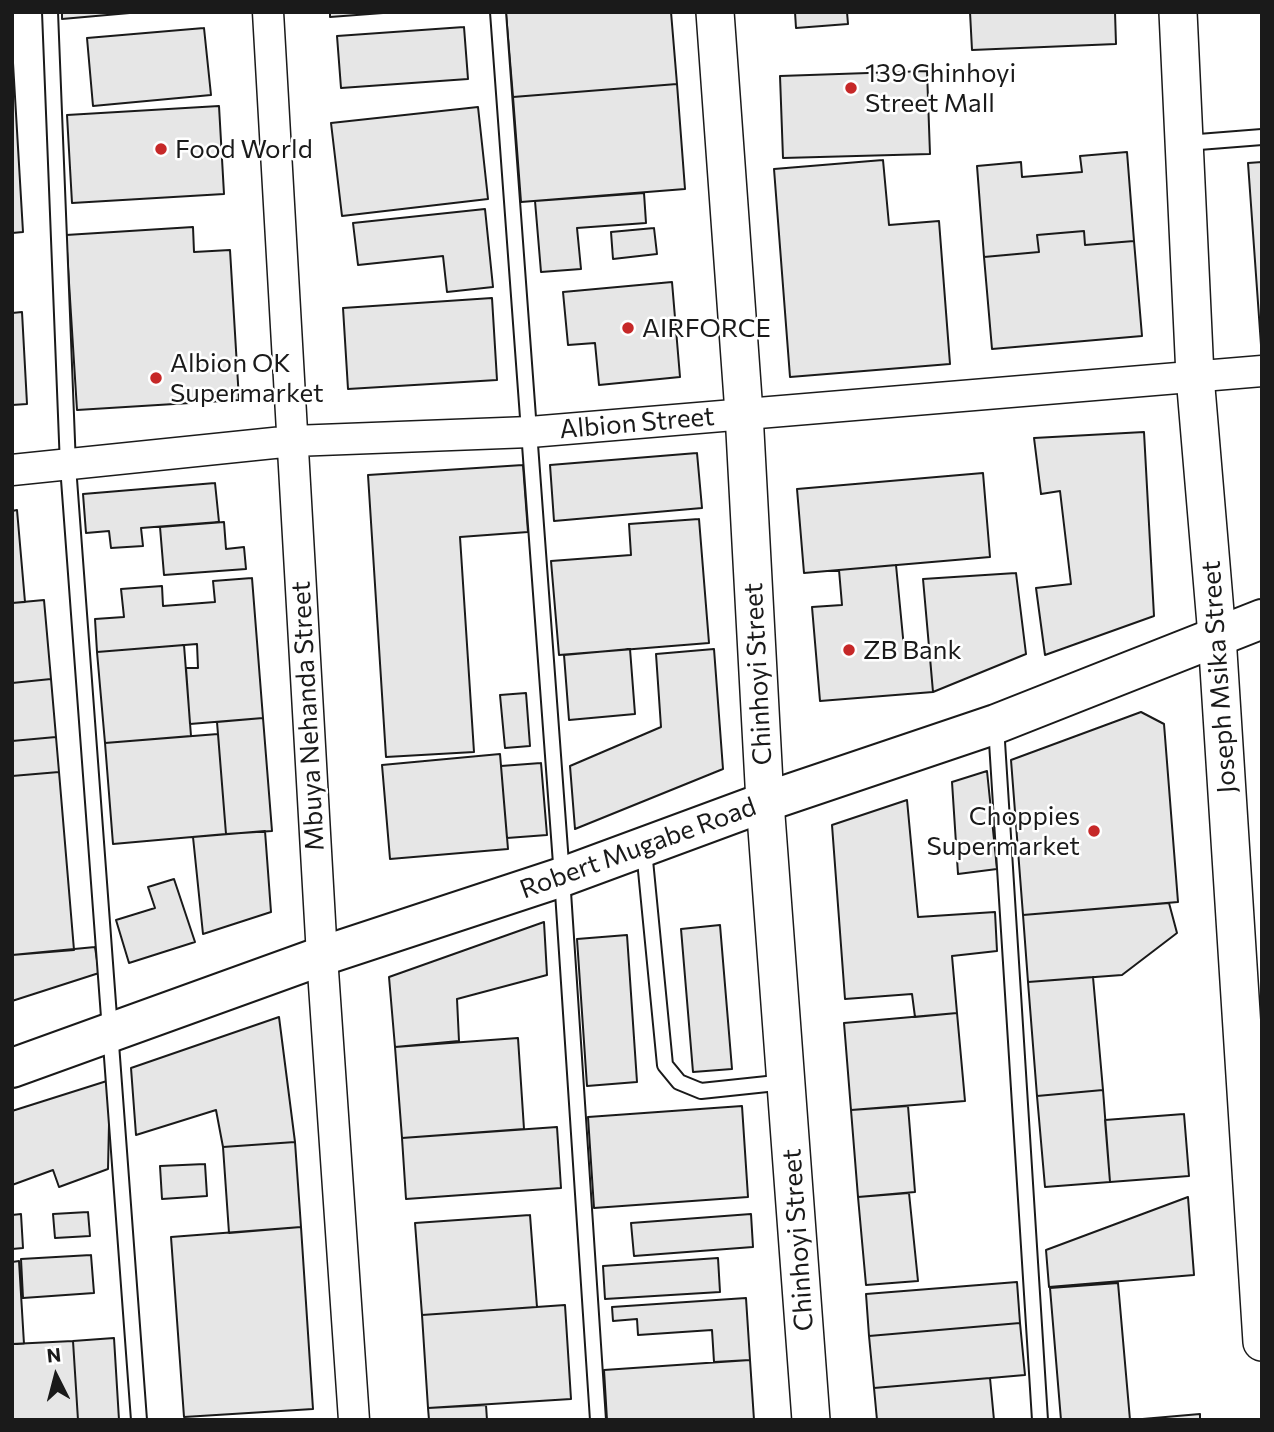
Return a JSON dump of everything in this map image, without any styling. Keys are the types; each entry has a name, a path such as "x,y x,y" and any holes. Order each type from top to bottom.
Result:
{"main road":[{"name":"Robert Mugabe Road","path":"12,1068 322,956 644,849 765,802 996,724 1262,619"}],"street":[{"name":"Mbuya Nehanda Street","path":"268,12 322,956 354,1420"},
{"name":"Chinhoyi Street","path":"715,12 744,413 765,802 811,1420"},
{"name":"Joseph Msika Street","path":"1178,12 1195,376 1217,636 1262,1342"},
{"name":"Albion Street","path":"12,470 292,441 530,432 1262,371"}],"lane":[{"path":"50,12 68,466 139,1420"},
{"path":"498,12 562,877 598,1420"},
{"path":"1184,143 1262,137"},
{"path":"996,724 1040,1420"},
{"path":"644,849 666,1065 679,1082 701,1091 786,1082"}],"building":[{"path":"62,12 141,12 62,19"},
{"path":"330,12 383,12 383,13 330,17"},
{"path":"671,12 677,84 513,97 506,13"},
{"path":"795,12 847,12 848,24 796,28"},
{"path":"970,12 1115,12 1116,44 972,50"},
{"path":"464,27 468,79 341,88 337,36"},
{"path":"204,28 211,95 93,106 87,38"},
{"path":"12,46 23,232 12,233"},
{"path":"927,71 930,154 783,158 780,76"},
{"path":"677,84 685,189 521,202 513,97"},
{"path":"219,106 224,194 72,203 67,115"},
{"path":"478,107 488,199 342,216 331,123"},
{"path":"1127,152 1134,241 1085,245 1084,231 1037,235 1039,252 984,257 977,166 1021,162 1022,177 1082,172 1080,156"},
{"path":"883,160 889,225 939,221 950,364 790,377 774,169"},
{"path":"1262,162 1262,345 1261,345 1248,163"},
{"path":"644,193 646,223 577,228 581,269 541,272 535,201"},
{"path":"485,209 493,287 447,292 443,256 358,265 353,223"},
{"path":"193,227 194,252 230,250 239,400 77,410 66,235"},
{"path":"654,228 657,254 613,259 611,232"},
{"path":"1084,231 1085,245 1134,241 1142,336 992,349 984,257 1039,252 1037,235"},
{"path":"672,282 680,377 599,385 595,343 568,345 563,292"},
{"path":"492,298 497,380 348,389 343,308"},
{"path":"22,312 27,404 12,405 12,313"},
{"path":"1144,432 1154,616 1045,655 1036,588 1071,584 1060,491 1041,494 1034,438"},
{"path":"697,453 702,508 554,521 550,465"},
{"path":"523,465 528,532 460,537 474,752 386,757 368,475"},
{"path":"983,473 990,557 804,573 797,489"},
{"path":"215,483 219,522 141,528 143,546 111,548 109,531 86,533 83,494"},
{"path":"17,510 25,602 12,603 12,511"},
{"path":"699,519 709,643 559,655 551,561 631,555 629,524"},
{"path":"224,522 226,549 244,547 246,569 164,575 160,527"},
{"path":"896,565 904,648 929,646 933,692 820,701 812,607 842,605 839,570"},
{"path":"1016,573 1026,654 933,692 923,579"},
{"path":"252,578 263,718 190,724 186,668 198,668 197,644 97,652 95,619 124,617 121,589 162,586 163,606 215,602 213,581"},
{"path":"44,600 51,679 12,683 12,603"},
{"path":"184,645 191,736 105,743 97,652"},
{"path":"630,649 635,714 569,720 564,655"},
{"path":"714,649 723,769 575,829 570,766 661,727 656,654"},
{"path":"51,679 56,737 12,741 12,683"},
{"path":"526,693 530,746 505,748 500,695"},
{"name":"Choppies Supermarket","path":"1141,712 1164,724 1178,902 1023,915 1011,760"},
{"path":"263,718 272,831 226,834 217,722"},
{"path":"218,734 226,834 113,844 105,743"},
{"path":"56,737 59,772 12,776 12,741"},
{"path":"500,754 508,849 390,859 382,765"},
{"path":"541,763 547,835 507,838 501,766"},
{"path":"987,771 997,869 958,874 952,782"},
{"path":"59,772 74,950 12,955 12,776"},
{"path":"907,800 918,917 995,912 997,951 952,956 957,1013 915,1017 912,994 845,999 832,825"},
{"path":"265,831 271,912 203,934 193,837"},
{"path":"174,879 195,942 129,963 116,920 155,908 148,887"},
{"path":"1169,903 1177,933 1122,975 1028,982 1023,915"},
{"path":"544,922 547,975 457,999 459,1041 395,1047 389,977"},
{"path":"720,925 732,1069 693,1072 681,929"},
{"path":"627,935 637,1082 587,1086 577,939"},
{"path":"95,947 99,973 12,1001 12,955"},
{"path":"1093,977 1103,1090 1037,1096 1028,982"},
{"path":"957,1013 965,1101 851,1110 844,1023"},
{"path":"279,1017 295,1142 223,1147 216,1110 136,1135 131,1068"},
{"path":"518,1038 524,1129 402,1138 395,1047"},
{"path":"110,1080 108,1169 59,1187 53,1170 12,1185 12,1111"},
{"path":"1103,1090 1110,1182 1045,1187 1037,1096"},
{"path":"742,1106 748,1197 594,1208 588,1117"},
{"path":"908,1106 915,1192 858,1197 851,1110"},
{"path":"1184,1114 1189,1176 1110,1182 1105,1120"},
{"path":"557,1127 561,1188 406,1199 402,1138"},
{"path":"295,1142 301,1227 229,1233 223,1147"},
{"path":"205,1164 207,1196 162,1199 160,1166"},
{"path":"909,1193 918,1281 866,1285 858,1197"},
{"path":"1188,1197 1194,1275 1049,1287 1046,1250"},
{"path":"88,1212 90,1236 55,1238 53,1214"},
{"path":"21,1214 23,1248 12,1249 12,1215"},
{"path":"751,1214 753,1247 634,1256 631,1223"},
{"path":"530,1215 537,1307 422,1315 415,1223"},
{"path":"301,1227 313,1409 184,1417 171,1237"},
{"path":"91,1255 94,1293 23,1298 21,1259"},
{"path":"718,1258 720,1292 605,1299 603,1266"},
{"path":"19,1261 24,1344 12,1344 12,1262"},
{"path":"1017,1282 1020,1323 869,1336 866,1294"},
{"path":"1118,1283 1130,1420 1061,1420 1050,1288"},
{"path":"746,1298 750,1360 714,1362 712,1330 638,1335 637,1319 613,1321 612,1307"},
{"path":"565,1305 571,1399 428,1408 422,1315"},
{"path":"1020,1323 1025,1375 874,1388 869,1336"},
{"path":"114,1338 119,1420 78,1420 73,1341"},
{"path":"73,1341 78,1420 12,1420 12,1344"},
{"path":"750,1360 754,1420 607,1420 604,1370"},
{"path":"990,1378 994,1420 877,1420 874,1388"},
{"path":"486,1405 487,1420 429,1420 428,1408"},
{"path":"1200,1414 1200,1420 1131,1420"}],"place":[{"name":"139 Chinhoyi Street Mall","path":"851,88"},
{"name":"Food World","path":"161,149"},
{"name":"AIRFORCE","path":"628,328"},
{"name":"Albion OK Supermarket","path":"156,378"},
{"name":"ZB Bank","path":"849,650"},
{"name":"Choppies Supermarket","path":"1094,831"}]}
